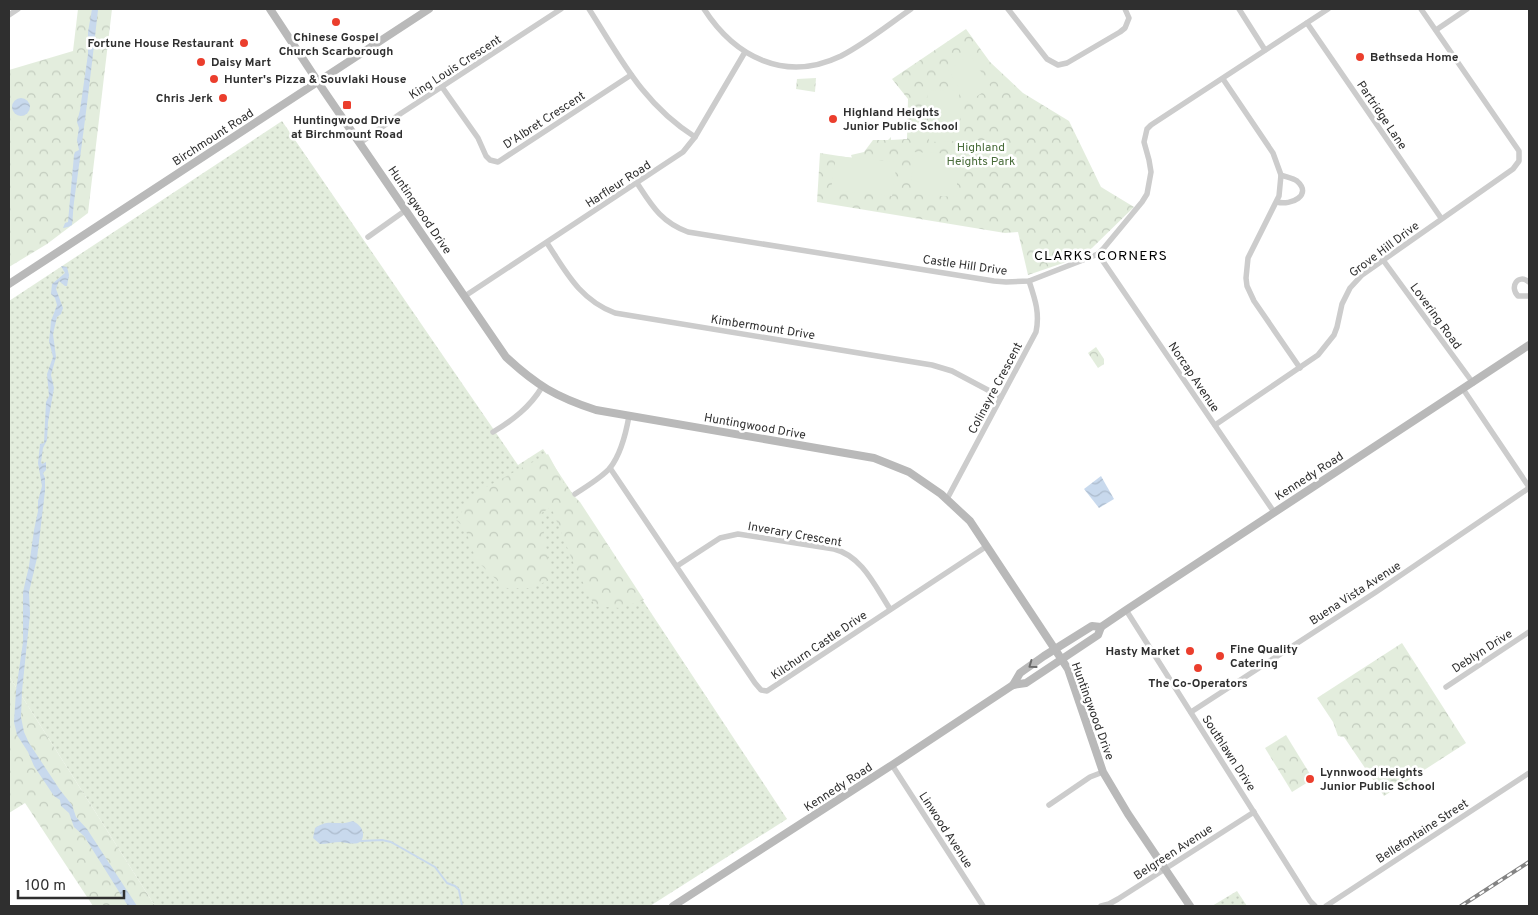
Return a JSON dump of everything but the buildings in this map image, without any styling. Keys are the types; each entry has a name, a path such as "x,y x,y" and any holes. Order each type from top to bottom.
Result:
{"main road":[{"name":"Huntingwood Drive","path":"270,9 506,356 542,387 564,400 596,410 874,458 909,472 947,499 970,521 1068,669 1104,772 1128,814 1190,906"},
{"name":"Birchmount Road","path":"9,284 429,9"},
{"name":"Kennedy Road","path":"1013,685 1026,683 1098,635 1101,627 1126,610 1529,345"},
{"name":"Kennedy Road","path":"673,906 1013,685 1020,674 1055,649 1092,626 1101,627"}],"street":[{"path":"9,16 18,9"},
{"name":"King Louis Crescent","path":"360,143 393,119 561,9"},
{"path":"589,9 650,101 695,137"},
{"path":"704,9 724,36 745,52 764,61 804,66 819,64 842,55 911,9"},
{"path":"1008,9 1047,59 1058,65 1067,63 1125,28 1129,18 1125,9"},
{"path":"1239,9 1265,50"},
{"name":"Castle Hill Drive","path":"637,183 660,216 677,228 688,232 994,281 1029,281 1098,254 1142,202 1147,194 1151,172 1150,160 1144,142 1146,129 1328,9"},
{"path":"1422,9 1436,30 1467,9"},
{"name":"Partridge Lane","path":"1307,23 1441,218"},
{"name":"Grove Hill Drive","path":"1215,425 1318,355 1334,335 1342,304 1350,288 1362,276 1441,218 1513,169 1519,161 1519,151 1436,30"},
{"name":"Harfleur Road","path":"464,296 637,183 688,147 745,52"},
{"name":"D'Albret Crescent","path":"442,87 478,138 486,156 490,160 498,162 631,75"},
{"path":"1223,79 1273,153 1281,176 1281,186 1277,202 1248,258 1246,278 1247,286 1254,301 1300,368"},
{"path":"1277,202 1283,204 1290,203 1298,200 1301,194 1301,186 1296,181 1281,176"},
{"path":"368,237 406,210"},
{"name":"Kimbermount Drive","path":"547,242 585,296 595,304 615,313 932,365 952,372 1001,397"},
{"name":"Norcap Avenue","path":"1098,254 1274,512"},
{"name":"Lovering Road","path":"1383,260 1473,383"},
{"path":"1529,282 1526,279 1520,279 1513,288 1518,296 1529,296"},
{"name":"Colinayre Crescent","path":"947,499 1036,332 1039,319 1038,311 1029,281"},
{"path":"493,432 512,420 534,400 542,387"},
{"path":"1463,389 1529,488"},
{"path":"575,494 610,468 625,436 629,416"},
{"name":"Kilchurn Castle Drive","path":"610,468 761,690 767,691 987,546"},
{"name":"Buena Vista Avenue","path":"1191,712 1376,592 1529,488"},
{"name":"Inverary Crescent","path":"677,566 720,538 738,534 834,549 848,554 855,559 865,570 890,609"},
{"name":"Southlawn Drive","path":"1126,610 1310,901 1315,906"},
{"name":"Deblyn Drive","path":"1446,687 1529,632"},
{"name":"Linwood Avenue","path":"892,765 983,906"},
{"path":"1048,804 1090,777 1104,772"},
{"name":"Bellefontaine Street","path":"1326,906 1529,773"},
{"name":"Belgreen Avenue","path":"1101,906 1110,905 1254,812"}],"green space":[{"path":"78,9 112,9 88,213 47,244 9,267 9,70 73,51"},
{"name":"Highland Heights Park","path":"966,29 990,62 1023,93 1069,121 1101,187 1134,207 1092,248 1075,259 1028,275 1018,232 1005,233 817,202 820,153 852,158 851,155 864,152 873,140 888,140 891,137 891,140 907,139 908,99 892,79"},
{"path":"970,55 991,87 968,102 948,70"},
{"path":"816,78 815,92 796,89 797,79"},
{"path":"959,90 961,141 929,142 927,91"},
{"path":"282,121 518,465 543,449 787,819 650,906 155,906 9,676 9,301"},
{"path":"913,152 957,154 957,197 911,194"},
{"path":"836,156 897,162 892,196 831,190"},
{"path":"1096,347 1104,359 1104,364 1098,368 1088,353"},
{"path":"548,454 567,489 580,502 644,600 620,608 595,606 575,567 551,507 540,514 552,579 531,588 505,588 476,560 465,528 456,520 475,493"},
{"path":"1402,643 1466,743 1384,796 1344,737 1338,736 1333,722 1317,698"},
{"path":"9,676 155,906 93,906 25,803 9,813"},
{"path":"1286,735 1313,779 1292,792 1265,748"},
{"path":"1237,891 1247,906 1212,906"}],"water":[{"path":"92,9 98,10 72,225 63,228 65,223 68,222 74,155 79,150 77,140 79,128 77,122 88,54 88,32"},
{"path":"21,98 27,101 30,107 27,113 21,116 15,113 12,107 15,101"},
{"path":"61,266 67,267 69,275 67,286 59,281 56,289 63,308 61,314 57,317 53,334 56,357 51,375 54,388 47,440 43,448 41,462 42,464 46,462 46,470 43,473 45,491 37,558 29,592 30,614 21,717 24,732 29,743 72,805 76,817 87,829 137,906 128,906 84,836 74,827 69,813 61,806 60,800 54,796 34,766 17,735 14,722 23,642 23,592 42,486 38,463 40,444 44,443 46,402 49,396 47,374 53,357 49,341 51,321 57,305 55,298 51,294 52,284 65,273"},
{"path":"1101,476 1114,499 1099,508 1084,489"},
{"path":"353,821 360,826 363,833 363,838 359,843 338,842 320,844 313,838 315,828 322,824"}],"waterway":[{"path":"361,841 382,840 391,842 435,867 447,883 459,890 462,906"}],"railway":[{"path":"1461,906 1529,862"}],"place":[{"name":"Chinese Gospel Church Scarborough","path":"336,22"},
{"name":"Fortune House Restaurant","path":"244,43"},
{"name":"Bethseda Home","path":"1360,57"},
{"name":"Daisy Mart","path":"201,62"},
{"name":"Hunter's Pizza & Souvlaki House","path":"214,79"},
{"name":"Chris Jerk","path":"223,98"},
{"name":"Huntingwood Drive at Birchmount Road","path":"347,105"},
{"name":"Highland Heights Junior Public School","path":"833,119"},
{"name":"Hasty Market","path":"1190,651"},
{"name":"Fine Quality Catering","path":"1220,656"},
{"name":"The Co-Operators","path":"1198,668"},
{"name":"Lynnwood Heights Junior Public School","path":"1310,779"}],"district":[{"name":"CLARKS CORNERS","path":"1101,255"}]}
